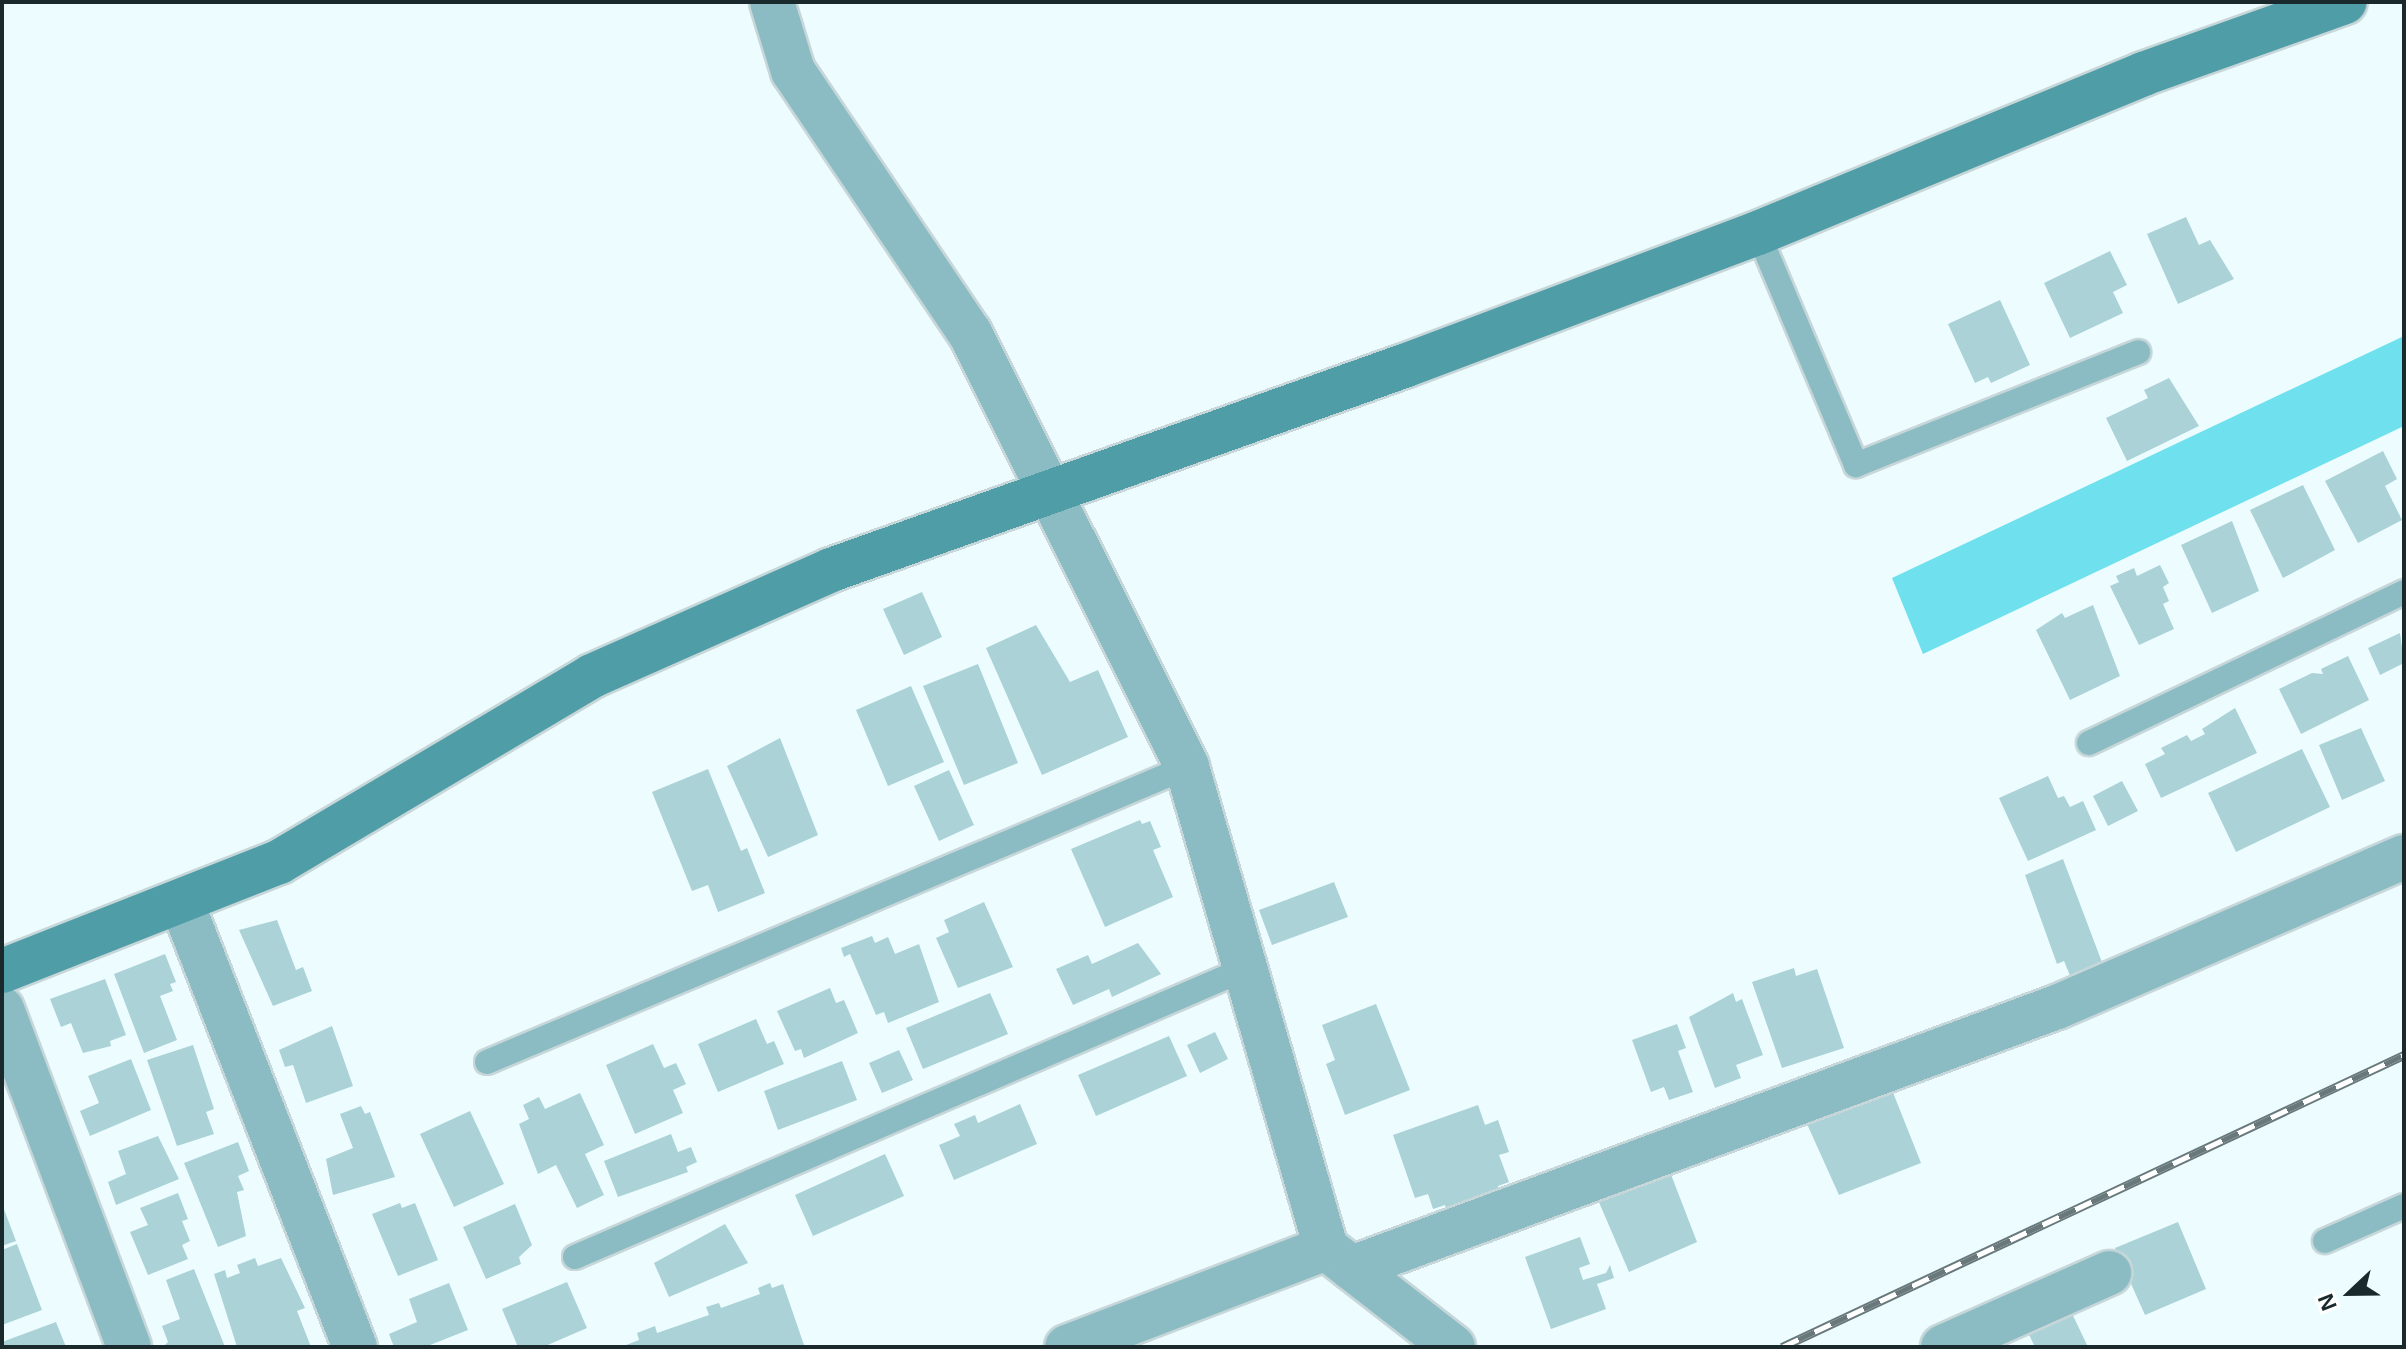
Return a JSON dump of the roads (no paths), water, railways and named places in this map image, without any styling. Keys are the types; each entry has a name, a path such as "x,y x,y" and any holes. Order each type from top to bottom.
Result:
{"street":[{"path":"772,2 793,71 970,333 1052,490 1187,767 1245,969 1339,1258 1453,1347"},
{"path":"2,971 279,862 592,676 831,570 1758,233 2143,74 2345,2"},
{"path":"1067,1347 1339,1258 2057,1007 2404,857"},
{"path":"181,901 355,1347"},
{"path":"2,1009 129,1347"},
{"path":"1943,1347 2109,1273"}],"lane":[{"path":"1758,233 1856,465 2138,352"},
{"path":"2089,743 2404,592"},
{"path":"487,1062 1187,767"},
{"path":"575,1257 1245,969"},
{"path":"2325,1241 2404,1206"}],"railway":[{"path":"1782,1347 2404,1055"}]}
